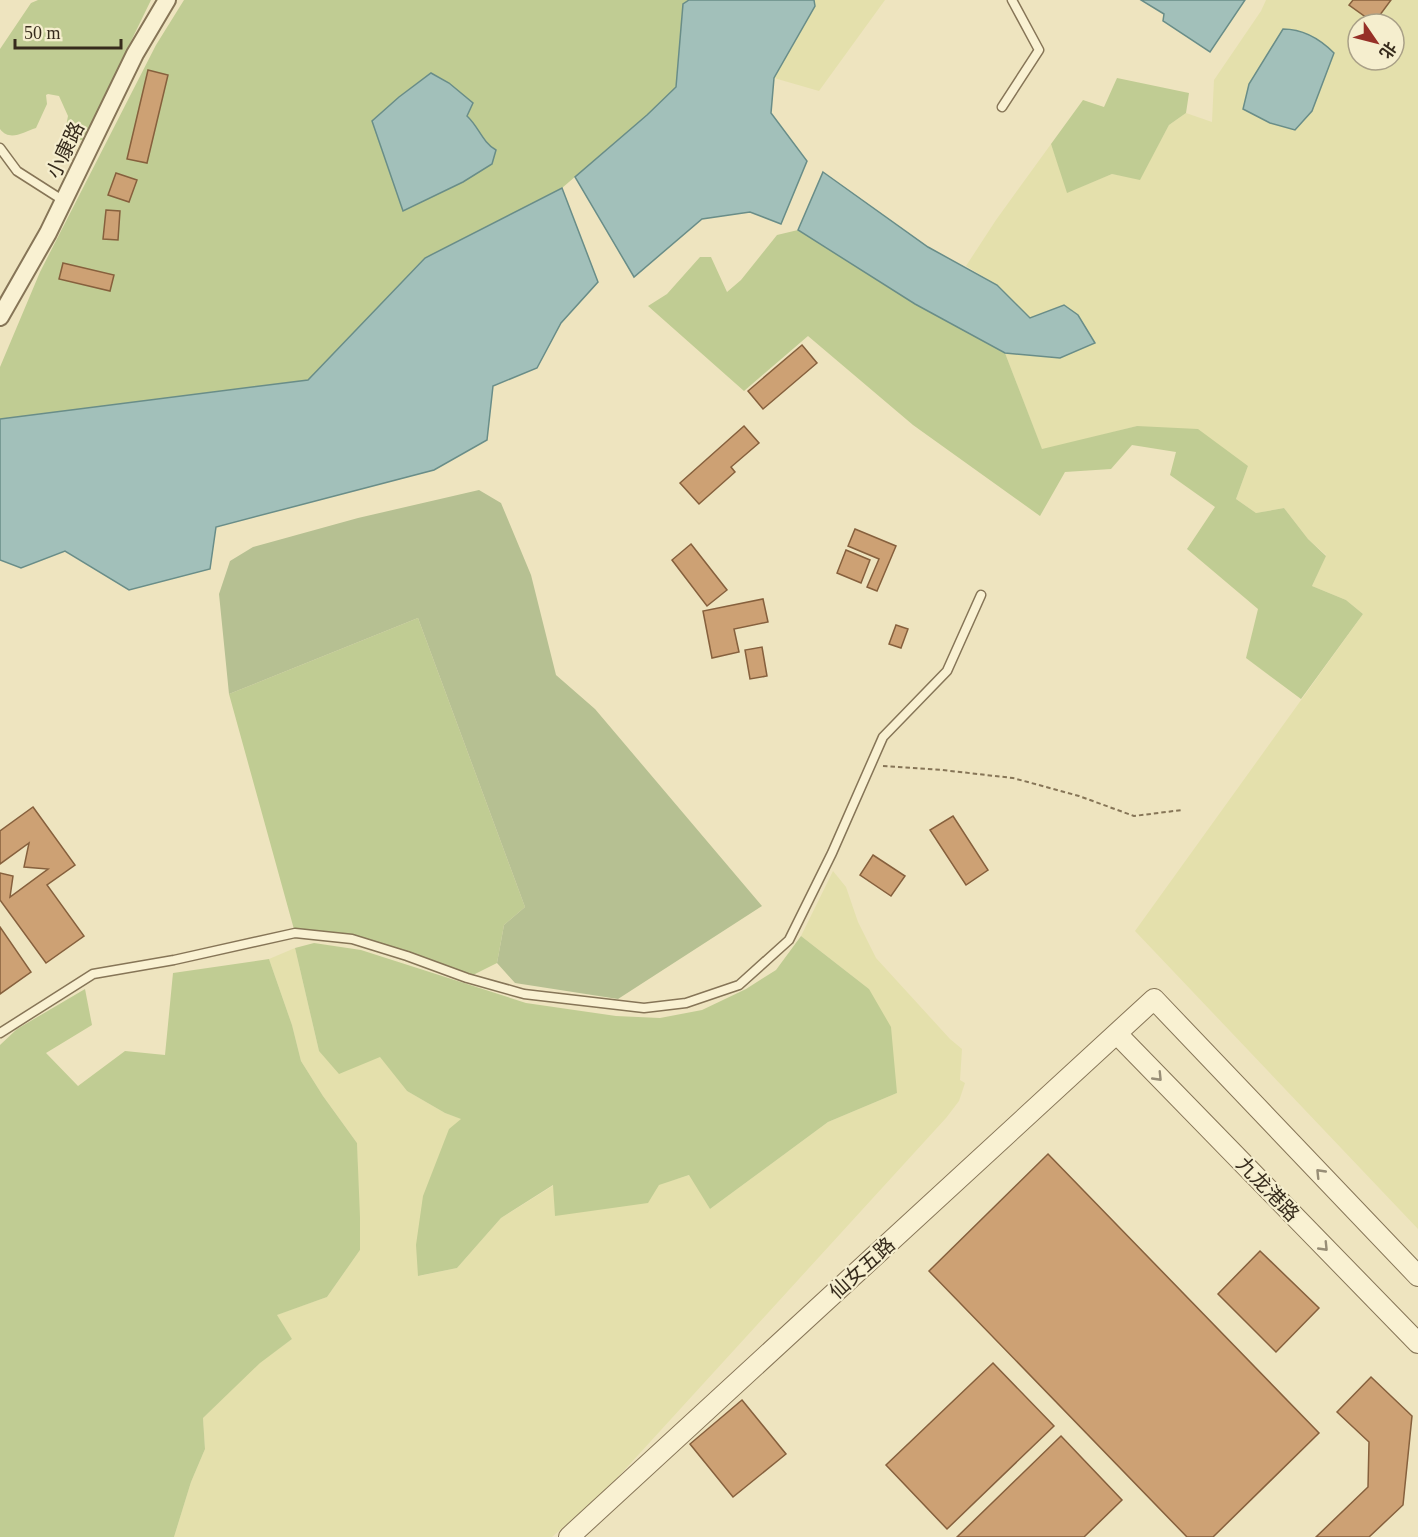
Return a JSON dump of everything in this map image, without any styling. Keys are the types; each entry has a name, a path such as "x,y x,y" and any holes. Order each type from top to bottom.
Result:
{"street":[{"name":"小康路","path":"0,317 48,233 135,54 167,0"},
{"name":"仙女五路","path":"582,1537 1157,1003 1418,1276"},
{"name":"仙女五路","path":"569,1537 1120,1038"},
{"name":"九龙港路","path":"1120,1038 1418,1343"}],"lane":[{"path":"1002,107 1039,50 1012,0"},
{"path":"0,148 17,171 64,201"},
{"path":"0,1033 93,974 174,960 295,933 352,939 467,978 524,994 644,1008 686,1003 739,985 789,940 832,853 883,737 947,671 981,595"}],"path":[{"path":"871,766 942,770 1013,778 1079,796 1134,816 1182,810"}],"shaded area":[{"path":"814,0 885,0 819,91 774,78 815,6"},
{"path":"1266,0 1418,0 1418,1229 1135,931 1363,614 1346,600 1312,586 1326,555 1308,539 1284,508 1256,513 1236,499 1248,466 1137,426 1042,450 1005,353 1060,358 1095,343 1031,318 997,285 966,266 1051,144 1068,192 1112,174 1140,179 1169,125 1186,113 1212,122 1214,80 1261,11"},
{"path":"833,871 846,887 858,922 876,958 950,1039 962,1049 960,1080 965,1083 959,1101 608,1488 552,1537 174,1537 191,1482 205,1449 203,1418 260,1362 292,1339 276,1315 327,1297 360,1250 357,1143 301,1061 292,1025 269,959 295,948 319,1051 380,1056 407,1091 445,1113 462,1119 419,1276 457,1268 501,1218 554,1185 555,1215 690,1175 710,1209 828,1122 897,1093 869,989 801,936"}],"green space":[{"path":"38,0 151,0 83,140 71,140 65,131 68,116 59,96 48,94 46,95 47,104 36,128 22,134 12,135 0,129 0,49 31,3"},
{"path":"184,0 689,0 683,5 676,87 562,188 425,258 308,380 0,419 0,367 40,272 156,45"},
{"path":"1117,78 1189,93 1186,113 1169,125 1140,180 1112,174 1067,193 1051,144 1083,100 1104,107"},
{"path":"798,230 910,301 1005,353 1042,449 1137,426 1198,429 1248,466 1236,499 1256,513 1284,508 1308,539 1326,556 1312,586 1346,600 1363,614 1301,699 1246,658 1258,609 1187,549 1215,507 1170,475 1176,452 1132,445 1111,469 1065,472 1040,516 913,425 808,336 744,391 648,306 667,294 700,257 711,257 727,292 741,280 777,235"},
{"path":"479,490 501,503 531,575 556,675 595,709 762,906 618,999 515,983 497,963 504,925 525,907 418,618 229,694 219,594 230,561 253,547 358,518"},
{"path":"418,618 525,907 504,925 497,963 467,978 352,939 295,933 229,694"},
{"path":"801,936 869,989 891,1027 897,1093 828,1122 710,1209 689,1175 659,1185 648,1203 555,1216 553,1185 501,1218 457,1268 418,1276 416,1245 423,1196 449,1129 461,1119 445,1113 407,1091 380,1057 339,1074 319,1051 295,948 314,943 361,950 526,1003 616,1016 660,1018 702,1010 746,989 776,970"},
{"path":"269,959 292,1025 301,1061 357,1143 360,1250 327,1297 277,1315 292,1339 260,1363 203,1418 205,1449 191,1482 174,1537 0,1537 0,1045 17,1029 85,989 92,1025 46,1053 78,1086 125,1051 165,1055 173,973"}],"water":[{"path":"689,0 814,0 815,6 774,78 771,113 807,161 781,224 750,212 702,219 634,277 575,177 676,87 683,4"},
{"path":"1141,0 1245,0 1210,52 1163,21 1164,14"},
{"path":"1283,29 1291,29 1311,36 1334,53 1312,111 1295,130 1270,123 1243,109 1249,84"},
{"path":"431,73 449,83 473,103 467,116 487,143 496,150 492,164 463,182 403,211 372,121"},
{"path":"823,172 928,247 997,285 1030,318 1064,305 1078,315 1095,343 1060,358 1005,353 915,304 798,230"},
{"path":"562,188 598,282 561,323 537,368 493,386 487,440 434,470 216,527 210,569 129,590 65,551 21,568 0,560 0,419 308,380 425,258"}],"building":[{"path":"1353,0 1391,0 1382,12 1359,12 1349,5"},
{"path":"148,70 168,75 147,163 127,159"},
{"path":"116,173 137,180 129,202 108,195"},
{"path":"106,210 120,211 118,240 103,239"},
{"path":"63,263 114,275 110,291 59,279"},
{"path":"802,345 817,363 763,409 748,391"},
{"path":"744,426 759,443 731,467 735,472 699,504 680,483"},
{"path":"855,529 896,546 877,591 867,587 879,559 848,546"},
{"path":"691,544 727,590 707,606 672,560"},
{"path":"846,550 870,560 861,583 837,573"},
{"path":"763,599 768,622 734,629 739,652 712,658 703,611"},
{"path":"896,625 908,629 901,648 889,644"},
{"path":"762,647 767,676 750,679 745,650"},
{"path":"33,807 75,865 47,885 84,936 46,963 0,900 0,873 13,876 10,897 48,869 24,867 29,843 0,864 0,831"},
{"path":"953,816 988,870 966,885 930,830"},
{"path":"873,855 905,876 891,896 860,875"},
{"path":"0,927 31,972 0,994"},
{"path":"0,927 31,972 0,994"},
{"path":"1048,1154 1319,1433 1213,1537 1187,1537 929,1271"},
{"path":"1260,1251 1319,1308 1276,1352 1218,1294"},
{"path":"993,1363 1054,1426 947,1529 886,1465"},
{"path":"1371,1377 1412,1416 1403,1505 1369,1537 1316,1537 1368,1487 1369,1442 1337,1412"},
{"path":"742,1400 786,1454 733,1497 690,1444"},
{"path":"1061,1436 1122,1500 1084,1537 957,1537"}]}
